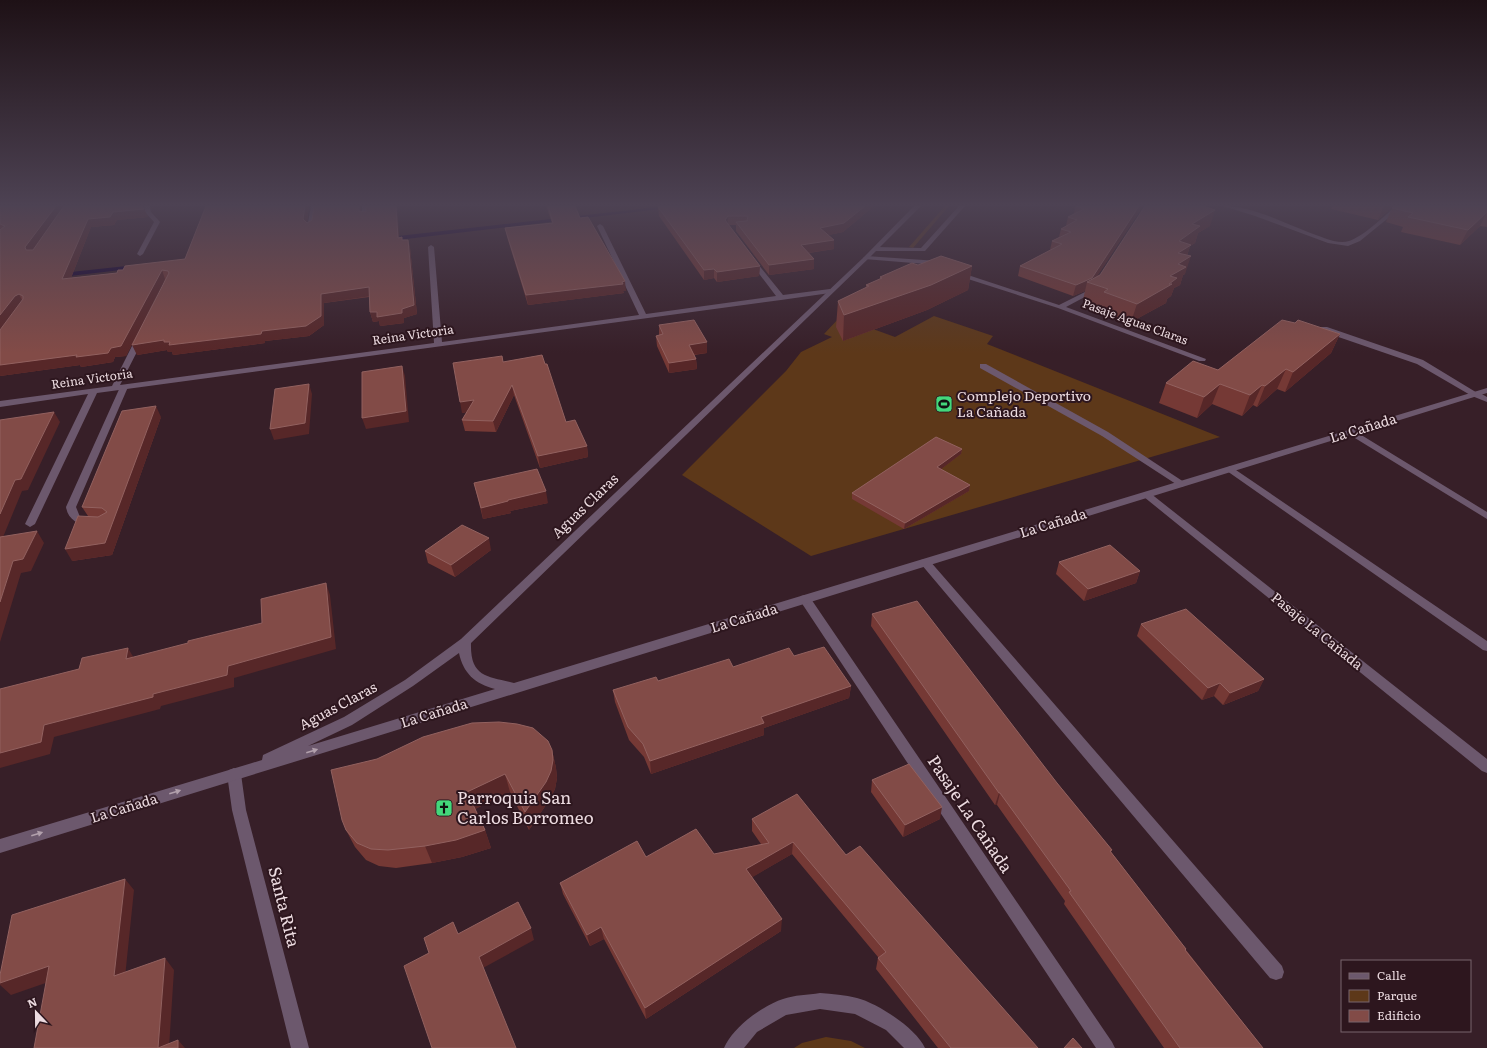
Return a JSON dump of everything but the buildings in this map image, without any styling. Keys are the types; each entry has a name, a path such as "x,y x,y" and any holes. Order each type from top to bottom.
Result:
{"street":[{"path":"432,255 438,344"},
{"path":"614,255 643,316"},
{"path":"749,255 781,298"},
{"name":"Aguas Claras","path":"234,774 348,721 409,683 465,642 869,255"},
{"path":"912,261 918,255"},
{"path":"866,258 944,264"},
{"path":"921,262 927,269"},
{"name":"Pasaje Aguas Claras","path":"956,267 969,277"},
{"name":"Pasaje Aguas Claras","path":"951,276 969,277 1202,359"},
{"name":"Pasaje Aguas Claras","path":"1060,308 1092,291 1100,278"},
{"name":"Reina Victoria","path":"0,404 830,291"},
{"path":"1324,329 1420,362 1487,400"},
{"path":"101,524 83,522 75,519 71,513 71,507 143,331"},
{"path":"983,366 1105,434 1182,484"},
{"name":"La Cañada","path":"0,846 1487,390"},
{"path":"30,524 94,391"},
{"path":"1351,432 1487,516"},
{"path":"1230,469 1487,647"},
{"name":"Pasaje La Cañada","path":"1146,495 1487,767"},
{"path":"925,562 1276,972"},
{"name":"Pasaje La Cañada","path":"805,599 1106,1048"},
{"path":"465,642 465,660 468,668 476,676 488,683 518,687"},
{"name":"Santa Rita","path":"234,774 239,810 300,1048"},
{"path":"733,1048 751,1026 784,1007 820,1001 857,1006 892,1024 916,1048"}],"green space":[{"name":"Complejo Deportivo La Cañada","path":"934,316 993,336 987,344 1220,437 811,556 682,475 786,371 801,352 832,337 824,334 840,317 895,337"},
{"path":"826,1037 851,1041 865,1048 794,1048 802,1043"}],"waterway":[{"path":"61,275 136,267"}],"place":[{"name":"Complejo Deportivo La Cañada","path":"944,404"},
{"name":"Parroquia San Carlos Borromeo","path":"444,808"}]}
